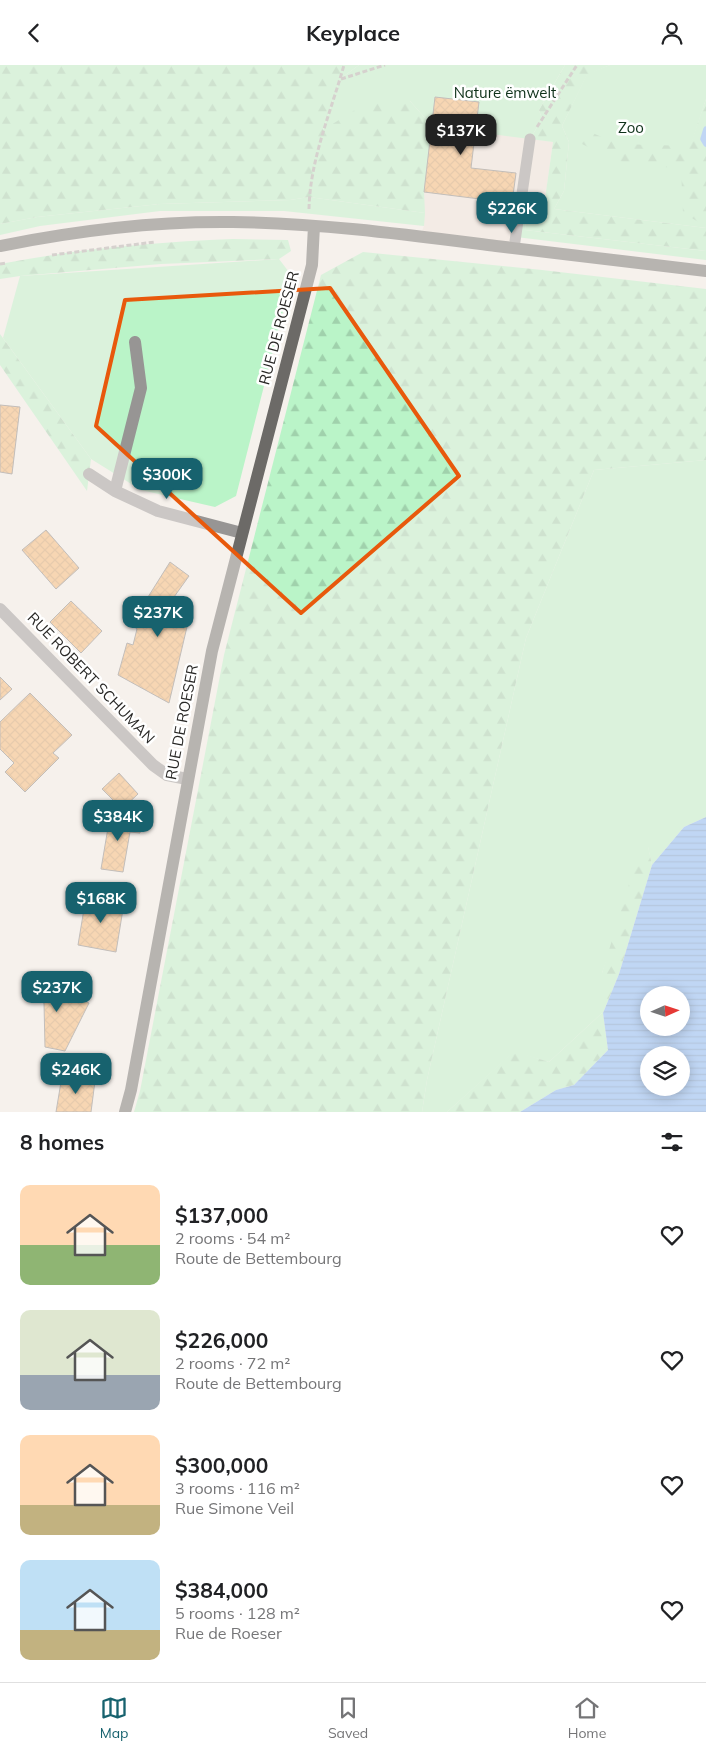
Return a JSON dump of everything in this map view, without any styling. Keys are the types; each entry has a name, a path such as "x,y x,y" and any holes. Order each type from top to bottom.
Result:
{"main road":[{"path":"0,246 38,238 164,224 232,222 311,225 420,236 706,271"},
{"name":"RUE DE ROESER","path":"125,1112 131,1091 212,651 312,265 311,225"}],"street":[{"path":"115,491 141,388 135,342"},
{"path":"89,474 115,491 158,511 242,533"},
{"name":"RUE ROBERT SCHUMAN","path":"0,609 153,765 167,775 187,779"}],"lane":[{"path":"514,248 530,139"}],"path":[{"path":"311,225 309,197 322,131 344,65"},
{"path":"340,79 385,65"},
{"path":"530,139 577,65"},
{"path":"51,255 164,241"},
{"path":"0,264 8,263"}],"highlighted area":[{"path":"330,288 459,476 301,613 96,426 125,300"}],"shaded area":[{"path":"435,97 479,102 476,131 553,142 542,221 519,217 514,248 420,236 424,226 424,192"}],"green space":[{"path":"0,65 359,65 340,79 323,130 374,98 410,101 432,126 424,192 425,213 309,197 290,200 160,204 37,217 0,224"},
{"name":"Nature ëmwelt","path":"359,65 565,65 539,110 542,119 530,139 476,132 479,102 436,97 432,126 410,101 323,131 340,79"},
{"path":"565,65 610,65 587,75 562,126 569,142 564,191 554,209 706,228 706,251 525,230 526,218 542,220 553,142 530,139 542,119 539,110"},
{"name":"Zoo","path":"610,65 706,65 706,99 691,145 706,130 706,228 554,209 564,191 569,142 562,126 587,74"},
{"path":"706,99 706,222 702,224 683,213 681,169 616,161 578,142 574,132 581,128 618,144 690,146"},
{"path":"309,197 425,213 424,226 284,211 160,211 40,226 0,235 0,224 37,217 160,204 290,200"},
{"path":"519,217 526,218 525,230 706,251 706,260 516,237"},
{"path":"233,239 288,240 291,251 279,259 161,264 0,279 0,264 58,254 116,247"},
{"path":"363,252 706,289 706,460 594,470 526,638 427,1080 422,1112 134,1112 140,1091 224,655 321,275"},
{"path":"279,259 292,276 236,496 215,507 141,490 91,459 3,338 20,276"},
{"path":"0,334 91,459 87,491 0,365"},
{"path":"706,460 706,817 684,827 652,865 648,847 602,973 602,1013 549,1062 514,1052 447,1112 422,1112 427,1080 526,638 594,470"},
{"path":"648,846 652,865 619,974 603,1013 608,1050 574,1085 556,1090 520,1112 447,1112 514,1051 549,1062 602,1013 602,973 636,861"}],"water":[{"path":"706,817 706,1112 520,1112 556,1090 574,1085 608,1050 603,1013 619,974 652,865 684,827"}],"building":[{"path":"435,97 479,102 471,168 516,173 512,203 424,192"},
{"path":"0,405 20,407 12,474 0,472"},
{"path":"46,530 79,568 56,589 22,550"},
{"path":"170,562 189,576 174,597 191,610 169,703 118,675 127,643 133,645 137,629 131,624 146,603 149,606 152,601 148,597"},
{"path":"71,601 102,631 81,653 50,622"},
{"path":"0,677 12,689 0,700"},
{"path":"30,693 72,735 53,753 59,758 25,792 5,772 14,763 0,749 0,722"},
{"path":"119,773 138,794 122,809 102,789"},
{"path":"110,816 142,821 140,833 130,832 123,872 101,869"},
{"path":"86,897 124,903 116,952 78,945"},
{"path":"30,976 89,1003 65,1051 45,1047 44,1003 22,993"},
{"path":"62,1076 95,1081 91,1112 56,1112"}],"waterway":[{"path":"706,129 703,139 706,144"}]}
